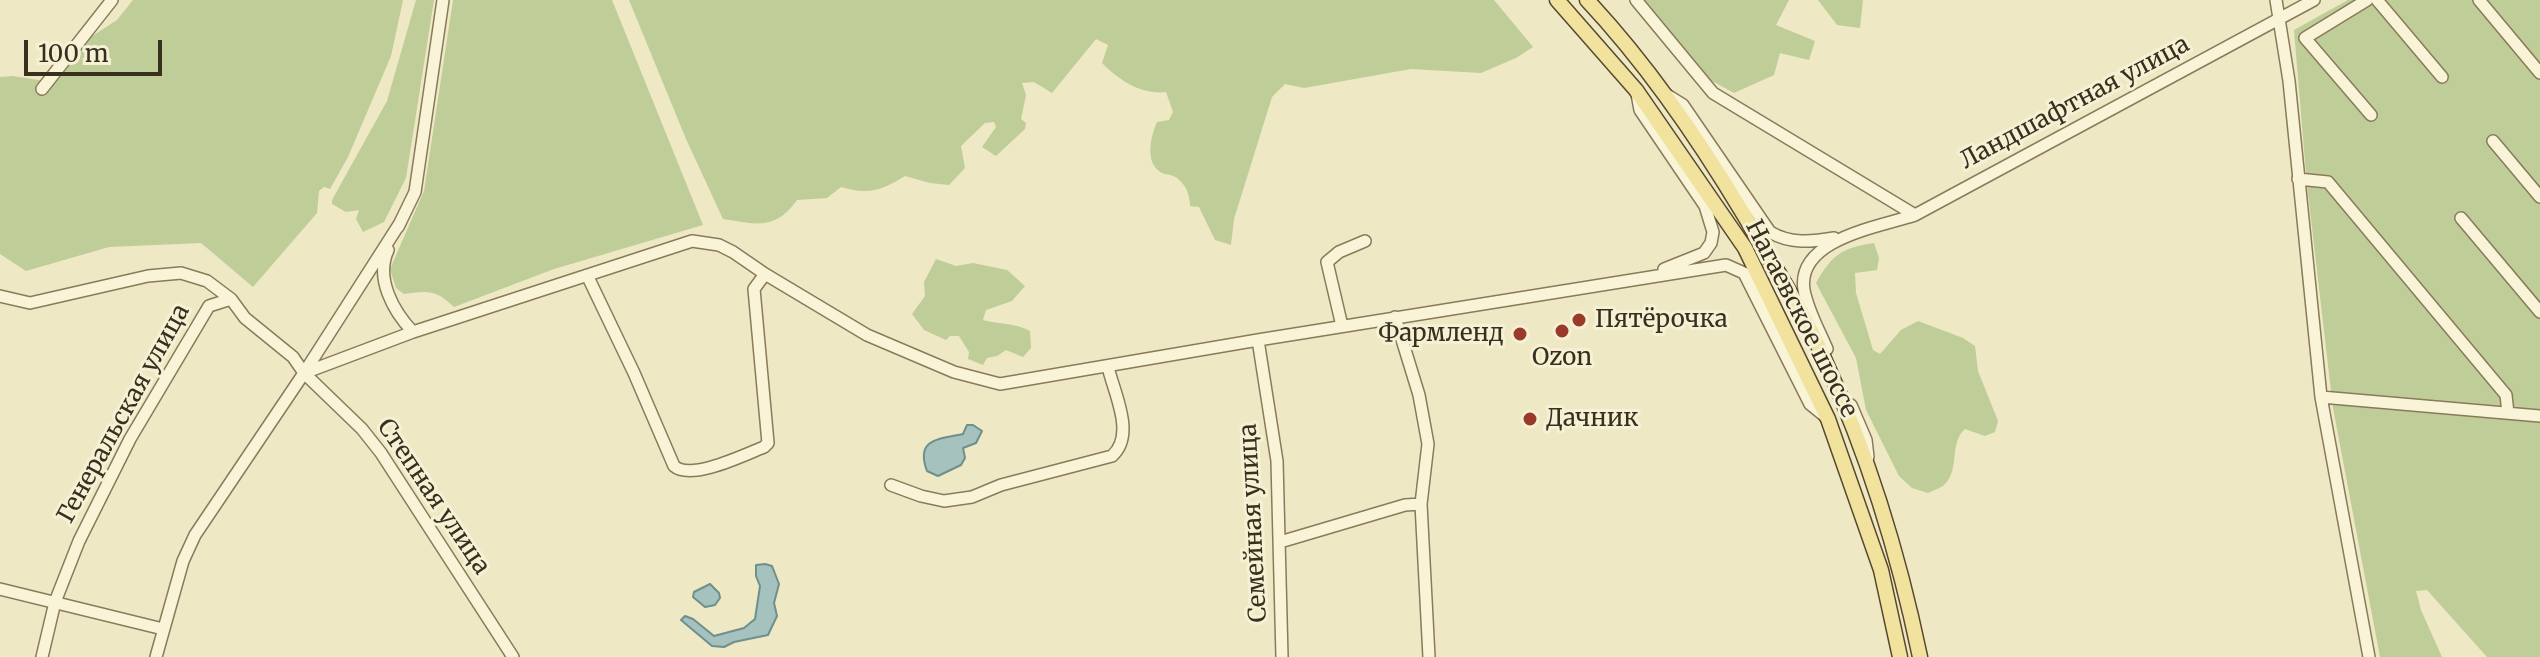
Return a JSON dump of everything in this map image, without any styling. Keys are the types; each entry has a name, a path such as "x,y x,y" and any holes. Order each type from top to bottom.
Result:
{"main road":[{"name":"Нагаевское шоссе","path":"1557,0 1636,90 1745,248 1828,419 1881,570 1900,657"},
{"name":"Нагаевское шоссе","path":"1587,0 1667,95 1731,194 1826,361 1869,468 1898,562 1920,657"}],"street":[{"path":"42,89 112,0"},
{"path":"413,332 394,303 382,275 383,259 415,192 443,0"},
{"path":"1636,0 1713,93 1915,215"},
{"path":"2276,0 2289,81 2321,397 2369,657"},
{"name":"Ландшафтная улица","path":"1854,235 1915,215 2314,0"},
{"path":"2367,0 2305,38 2371,115"},
{"path":"2377,0 2442,77"},
{"path":"2479,0 2540,73"},
{"path":"1636,90 1640,110 1705,206 1713,232 1711,243 1704,253 1649,276"},
{"path":"1667,95 1683,105 1770,232 1798,242 1854,235"},
{"path":"2493,141 2540,197"},
{"path":"2298,179 2328,182 2506,395 2508,413"},
{"path":"2461,218 2540,312"},
{"path":"156,657 183,561 195,535 400,223"},
{"path":"1854,235 1814,254 1808,264 1804,287 1810,309 1866,440 1869,468"},
{"path":"304,373 413,332 692,241 719,245 733,252 867,335 954,372 1000,384 1726,265 1744,273 1810,404 1828,419"},
{"path":"1342,326 1327,262 1339,252 1365,241"},
{"name":"Степная улица","path":"0,296 30,303 148,276 181,273 207,281 231,299 245,318 293,357 304,373 362,429 381,453 513,657"},
{"path":"587,275 674,466 687,472 704,469 768,443 754,289 765,274"},
{"name":"Генеральская улица","path":"42,657 55,602 79,541 130,439 209,306 231,299"},
{"path":"1395,317 1419,395 1428,444 1421,504 1429,657"},
{"name":"Семейная улица","path":"1258,340 1277,461 1282,657"},
{"path":"891,485 944,501 972,497 1001,485 1112,456 1120,449 1124,424 1108,367"},
{"path":"2321,397 2540,416"},
{"path":"1280,542 1405,505 1421,504"},
{"path":"0,589 163,629"}],"green space":[{"path":"133,0 403,0 391,56 348,157 330,189 324,187 319,191 317,213 253,287 201,243 109,247 26,271 0,254 0,77 45,81 63,55 117,20"},
{"path":"416,0 434,0 406,178 384,222 363,232 356,219 359,210 346,212 332,204 332,200 387,101"},
{"path":"453,0 612,0 703,225 554,269 454,307 436,294 404,294 396,288 390,269 424,191"},
{"path":"629,0 1494,0 1533,47 1481,73 1411,69 1304,88 1285,84 1272,97 1234,219 1231,245 1215,240 1199,207 1190,206 1183,184 1161,172 1152,161 1151,141 1157,122 1169,120 1173,112 1166,92 1139,89 1116,75 1102,63 1108,45 1096,39 1052,93 1034,82 1022,83 1026,95 1021,119 1026,123 1025,129 996,156 982,147 996,127 994,122 985,123 961,146 965,168 949,185 905,176 874,190 841,187 827,198 797,200 773,221 755,223 723,219 686,139"},
{"path":"1639,0 1789,0 1776,25 1815,41 1809,60 1780,53 1774,75 1734,93 1703,76"},
{"path":"1818,0 1863,0 1860,28 1837,25"},
{"path":"2348,0 2540,0 2540,657 2487,657 2427,590 2416,591 2442,657 2380,657 2333,408 2307,185 2294,30"},
{"path":"1874,243 1879,258 1877,270 1855,273 1856,293 1873,350 1880,354 1901,330 1918,321 1963,338 1975,346 1978,371 1998,421 1995,432 1985,436 1965,429 1957,441 1950,478 1944,485 1928,493 1912,488 1899,476 1866,410 1856,358 1816,283 1839,254 1853,247"},
{"path":"936,259 956,266 973,263 1007,270 1025,286 1012,301 986,310 983,320 1030,331 1031,348 1023,357 1006,350 987,358 983,365 968,359 969,352 959,336 950,336 946,340 924,330 912,314 925,296 924,282"}],"water":[{"path":"967,425 982,431 976,443 963,448 965,458 961,465 938,476 927,471 924,452 931,442 963,434"},
{"path":"756,565 772,566 779,584 774,603 777,616 768,635 724,647 712,646 681,620 685,616 693,619 714,636 744,628 755,619 760,586"},
{"path":"710,584 720,598 715,605 705,607 693,597 694,592"}],"place":[{"name":"Пятёрочка","path":"1579,320"},
{"name":"Ozon","path":"1562,331"},
{"name":"Фармленд","path":"1520,334"},
{"name":"Дачник","path":"1530,419"}]}
